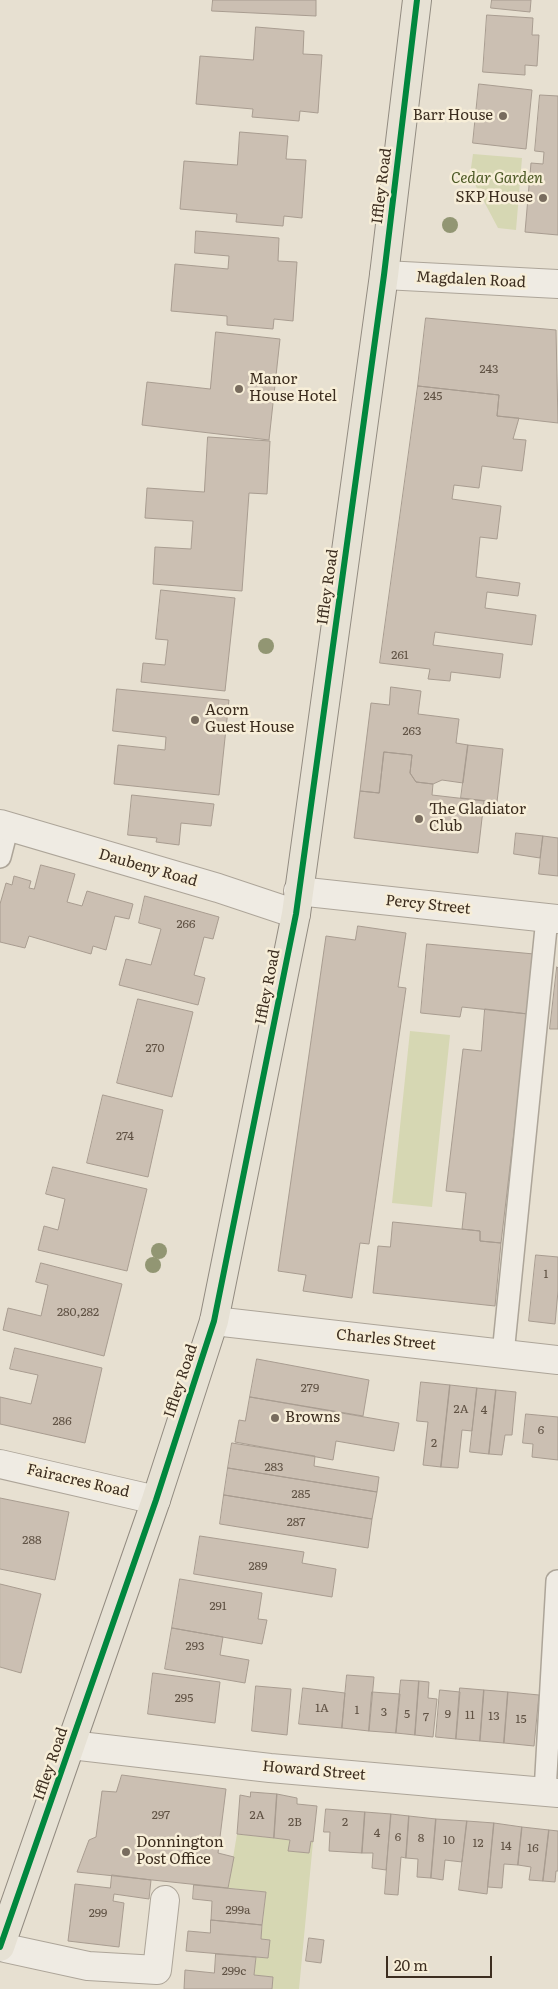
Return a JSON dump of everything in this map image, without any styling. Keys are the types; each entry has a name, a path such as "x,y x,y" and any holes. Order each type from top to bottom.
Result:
{"main road":[{"name":"Iffley Road","path":"0,1947 156,1500 214,1321 297,903 384,275 417,0"}],"street":[{"name":"Magdalen Road","path":"384,275 558,284"},
{"name":"Daubeny Road","path":"4,825 218,888 297,903"},
{"name":"Percy Street","path":"297,903 553,918"},
{"name":"Charles Street","path":"214,1321 558,1360"},
{"name":"Fairacres Road","path":"0,1464 156,1500"},
{"name":"Howard Street","path":"71,1744 270,1768 552,1792"},
{"name":"Iffley Road","path":"0,1947 88,1966 158,1970 165,1900"}],"lane":[{"path":"0,857 4,825"},
{"path":"503,1354 553,918"},
{"path":"552,1792 557,1581"}],"green space":[{"name":"Cedar Garden","path":"473,154 522,158 516,230 498,228 470,175"},
{"path":"410,1031 450,1035 432,1207 392,1203"},
{"path":"237,1834 290,1840 289,1851 309,1853 311,1841 313,1842 299,1989 272,1989 273,1977 254,1975 256,1957 268,1958 270,1940 261,1939 266,1892 228,1888"}],"building":[{"path":"213,0 316,0 316,16 212,11"},
{"path":"492,0 531,0 530,12 491,8"},
{"path":"487,15 533,18 532,35 539,35 537,66 525,65 525,75 483,72"},
{"path":"256,27 304,31 303,54 322,55 318,113 300,111 299,121 252,117 253,109 196,104 200,56 253,60"},
{"name":"Barr House","path":"479,84 532,90 526,149 473,143"},
{"name":"SKP House","path":"540,95 558,96 558,235 525,232 531,163 543,164 544,152 535,151"},
{"path":"240,132 288,136 286,159 306,160 302,218 284,216 283,226 236,222 237,214 180,209 184,161 237,165"},
{"path":"196,231 279,238 278,261 297,262 293,321 274,319 273,329 227,325 227,316 171,311 175,264 228,269 229,256 195,253"},
{"path":"426,318 556,330 558,423 497,416 499,395 418,386"},
{"path":"216,332 280,339 269,440 142,425 147,382 210,389"},
{"path":"418,386 499,395 497,416 519,418 513,439 526,440 522,471 482,466 479,488 454,485 452,499 501,506 497,539 480,537 476,577 520,583 518,596 487,592 485,608 536,615 532,645 435,632 433,645 503,654 500,678 451,672 450,681 428,679 430,669 380,663"},
{"path":"208,437 270,441 267,494 249,493 242,591 153,584 155,547 191,549 193,521 145,518 147,488 204,492"},
{"path":"161,590 235,598 225,691 141,682 143,663 165,665 168,640 156,639"},
{"path":"391,687 421,691 418,714 459,719 456,743 468,745 463,783 442,780 433,784 416,782 410,773 412,755 384,752 379,793 360,791 371,703 389,705"},
{"path":"117,689 229,700 219,795 114,784 118,745 165,750 166,737 113,731"},
{"path":"468,745 503,749 497,802 461,798"},
{"name":"The Gladiator Club","path":"384,752 412,755 410,773 416,782 433,784 432,795 484,801 478,853 354,838 360,791 379,793"},
{"path":"132,795 214,804 211,826 181,823 179,845 156,842 157,838 128,835"},
{"path":"516,833 543,836 540,858 514,854"},
{"path":"543,836 558,838 558,876 539,874"},
{"path":"41,865 75,874 67,902 82,906 87,891 133,904 129,919 115,916 106,950 93,946 91,954 29,936 25,948 0,942 0,904 6,883 12,885 14,876 31,881 29,888 34,889"},
{"path":"145,896 219,917 213,939 204,937 194,975 205,978 198,1005 119,985 126,959 151,965 161,929 139,923"},
{"path":"358,926 406,933 398,987 406,988 369,1244 360,1243 352,1298 303,1291 306,1275 278,1271 326,936 355,940"},
{"path":"427,944 534,954 528,1014 462,1007 460,1017 421,1013"},
{"path":"557,967 558,1029 550,1029"},
{"path":"138,999 193,1012 172,1097 117,1083"},
{"path":"485,1009 528,1014 501,1243 480,1241 480,1231 462,1229 466,1193 446,1191 463,1049 481,1051"},
{"path":"103,1095 163,1110 148,1177 87,1163"},
{"path":"53,1167 147,1189 127,1271 38,1250 44,1226 58,1230 65,1199 46,1194"},
{"path":"393,1222 480,1231 480,1241 501,1243 495,1306 373,1293 378,1246 390,1247"},
{"path":"536,1255 558,1257 558,1291 555,1324 529,1321"},
{"path":"41,1263 122,1284 104,1356 3,1330 8,1308 41,1316 48,1285 36,1282"},
{"path":"15,1348 102,1368 85,1443 0,1424 0,1397 31,1404 38,1375 10,1369"},
{"path":"257,1359 369,1380 363,1416 250,1397"},
{"path":"421,1382 450,1385 441,1467 423,1465 428,1422 417,1421"},
{"path":"450,1385 477,1388 472,1431 462,1430 458,1468 441,1467"},
{"path":"477,1388 496,1390 489,1454 470,1452"},
{"path":"496,1390 516,1392 512,1435 505,1435 502,1455 489,1454"},
{"path":"250,1397 399,1423 394,1451 336,1441 333,1460 235,1442 239,1420 245,1421"},
{"path":"526,1414 558,1417 558,1460 532,1457 533,1444 523,1443"},
{"path":"232,1443 315,1456 314,1466 379,1477 377,1492 228,1468"},
{"path":"228,1468 377,1492 372,1519 224,1495"},
{"path":"224,1495 372,1519 368,1548 220,1524"},
{"path":"0,1498 69,1512 55,1580 0,1569"},
{"path":"200,1536 304,1552 302,1563 336,1569 332,1597 194,1574"},
{"path":"180,1579 262,1593 258,1619 267,1620 262,1644 172,1628"},
{"path":"0,1584 41,1594 21,1673 0,1667"},
{"path":"172,1628 223,1637 220,1655 249,1660 245,1683 165,1669"},
{"path":"153,1673 220,1682 215,1723 148,1714"},
{"path":"347,1675 374,1677 369,1731 342,1728"},
{"path":"401,1680 419,1681 415,1735 396,1733"},
{"path":"419,1681 429,1682 428,1698 437,1699 433,1737 415,1735"},
{"path":"256,1686 291,1689 287,1735 252,1731"},
{"path":"303,1688 345,1693 342,1728 299,1724"},
{"path":"460,1688 484,1690 480,1741 456,1739"},
{"path":"440,1690 460,1692 456,1739 436,1737"},
{"path":"484,1690 508,1692 504,1743 480,1741"},
{"path":"372,1692 400,1694 396,1733 369,1731"},
{"path":"508,1692 539,1695 534,1746 504,1743"},
{"path":"122,1775 226,1789 218,1853 234,1857 228,1888 77,1872 89,1840 96,1837 102,1791 116,1792"},
{"path":"251,1792 277,1794 274,1838 237,1834 240,1795 250,1797"},
{"path":"277,1794 297,1798 297,1804 317,1806 313,1842 311,1841 309,1853 288,1851 290,1840 274,1838"},
{"path":"326,1809 365,1812 362,1853 329,1851 330,1832 324,1832"},
{"path":"365,1812 391,1814 386,1870 372,1868 373,1853 362,1853"},
{"path":"391,1814 409,1816 406,1858 401,1857 398,1895 385,1894"},
{"path":"409,1816 436,1819 431,1878 417,1877 418,1859 406,1858"},
{"path":"436,1819 467,1821 462,1862 445,1860 443,1880 431,1878"},
{"path":"467,1821 494,1823 487,1894 459,1890"},
{"path":"494,1823 522,1827 518,1865 504,1864 502,1888 488,1887"},
{"path":"522,1827 549,1830 543,1881 529,1880 531,1867 518,1865"},
{"path":"549,1830 558,1831 558,1871 556,1871 555,1882 543,1881"},
{"path":"112,1875 151,1880 149,1899 114,1894 113,1901 124,1903 119,1947 68,1941 75,1884 110,1888"},
{"path":"194,1885 266,1892 262,1925 211,1920 212,1901 193,1899"},
{"path":"211,1920 262,1925 261,1939 270,1940 268,1958 186,1951 188,1931 210,1933"},
{"path":"309,1938 324,1940 321,1963 306,1961"},
{"path":"216,1954 256,1957 254,1975 273,1977 272,1989 184,1989 185,1970 214,1973"}],"cycle path":[{"path":"0,1947 156,1500 214,1321 296,914 384,275 417,0"}],"place":[{"name":"Barr House","path":"503,116"},
{"name":"SKP House","path":"543,198"},
{"name":"Manor House Hotel","path":"239,389"},
{"name":"Acorn Guest House","path":"195,720"},
{"name":"The Gladiator Club","path":"419,819"},
{"name":"Browns","path":"275,1418"},
{"name":"Donnington Post Office","path":"126,1852"}]}
